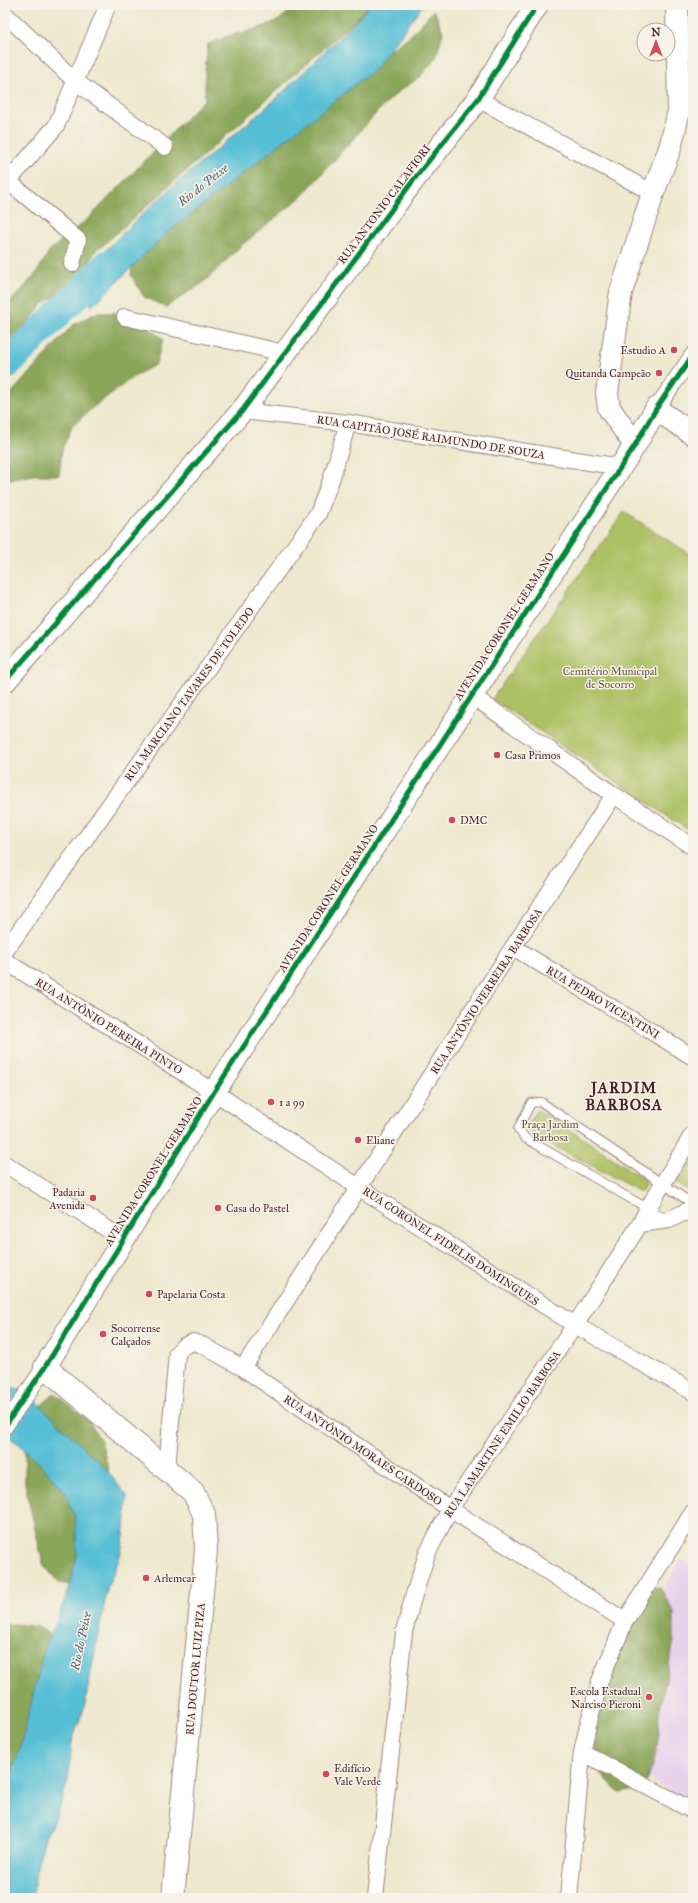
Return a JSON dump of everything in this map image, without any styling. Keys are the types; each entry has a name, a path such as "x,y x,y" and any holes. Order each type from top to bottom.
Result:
{"street":[{"path":"72,264 78,240 7,183 56,126 108,5"},
{"name":"RUA ANTONIO CALAFIORI","path":"5,681 242,411 415,178 478,99 537,5"},
{"path":"634,445 609,408 608,393 621,292 653,193 670,148 679,111 677,5"},
{"path":"5,14 75,81 165,147"},
{"path":"478,99 653,193"},
{"path":"125,317 284,353"},
{"path":"693,355 656,409 693,434"},
{"name":"AVENIDA CORONEL GERMANO","path":"41,1372 214,1092 620,467 656,409"},
{"name":"RUA CAPITÃO JOSÉ RAIMUNDO DE SOUZA","path":"242,411 348,423 620,467"},
{"name":"RUA MARCIANO TAVARES DE TOLEDO","path":"5,951 318,514 331,480 348,423"},
{"path":"471,695 614,796 693,847"},
{"name":"RUA ANTÔNIO FERREIRA BARBOSA","path":"243,1368 360,1188 513,947 614,796"},
{"name":"RUA PEDRO VICENTINI","path":"513,947 693,1057"},
{"name":"RUA ANTÔNIO PEREIRA PINTO","path":"5,960 214,1092"},
{"name":"RUA CORONEL FIDELIS DOMINGUES","path":"214,1092 360,1188 575,1325 693,1392"},
{"name":"RUA LAMARTINE EMILIO BARBOSA","path":"375,1898 404,1632 427,1554 450,1509 575,1325 640,1224 648,1208 693,1134"},
{"path":"5,1164 123,1239"},
{"path":"640,1224 669,1220 693,1208"},
{"name":"RUA ANTÔNIO MORAES CARDOSO","path":"167,1468 177,1353 184,1346 193,1342 202,1345 243,1368 450,1509 625,1621"},
{"path":"5,1426 41,1372"},
{"name":"RUA DOUTOR LUIZ PIZA","path":"41,1372 167,1468 193,1492 204,1514 206,1550 173,1898"},
{"path":"569,1898 582,1752 600,1681 625,1621 693,1512"},
{"path":"582,1752 693,1811"}],"lane":[{"path":"669,1220 525,1138 518,1129 531,1103 541,1102 662,1185 693,1204"}],"shaded area":[{"name":"Escola Estadual Narciso Pieroni","path":"681,1559 693,1566 693,1805 604,1751 615,1673"}],"green space":[{"path":"297,5 369,5 359,17 101,247 98,247 85,269 66,288 43,304 5,350 5,306 21,291 37,272 50,250 89,218 205,99 205,70 208,44 231,35 257,29 279,20"},
{"path":"434,10 443,32 436,58 420,77 398,92 378,111 301,197 243,244 204,282 166,307 144,297 131,275 135,249 411,35"},
{"path":"96,313 121,313 143,323 163,339 156,364 133,377 92,408 72,427 62,449 59,475 33,475 5,481 5,400 73,325"},
{"name":"Cemitério Municipal de Socorro","path":"624,512 693,556 693,833 492,699"},
{"name":"Praça Jardim Barbosa","path":"537,1110 557,1121 647,1181 641,1192 543,1140 525,1127"},
{"path":"693,1147 693,1194 672,1180"},
{"path":"55,1393 89,1421 102,1443 108,1469 107,1545 84,1587 59,1583 43,1564 25,1484 25,1433 35,1411"},
{"path":"643,1584 660,1588 674,1612 674,1641 659,1712 658,1741 653,1765 643,1788 620,1793 601,1774 596,1750 596,1721 602,1697"},
{"path":"14,1624 39,1627 58,1641 5,1883 5,1625"}],"water":[{"path":"370,5 423,5 375,69 167,233 92,306 72,283 152,205 277,98 359,18"},
{"path":"5,1385 27,1393 105,1468 127,1496 126,1520 121,1552 118,1563 108,1585 84,1708 72,1741 68,1780 59,1810 45,1838 37,1866 32,1898 5,1898 5,1802 8,1785 21,1745 43,1654 66,1597 77,1556 75,1516 62,1488 18,1443 5,1435"}],"waterway":[{"name":"Rio do Peixe","path":"5,366 108,264"}],"cycle path":[{"path":"5,681 242,411 415,178 478,99 537,5"},
{"path":"5,1426 45,1367 214,1092 635,445 656,409 693,355"}],"place":[{"name":"Estudio A","path":"674,350"},
{"name":"Quitanda Campeão","path":"659,373"},
{"name":"Casa Primos","path":"497,755"},
{"name":"DMC","path":"452,820"},
{"name":"1 a 99","path":"271,1102"},
{"name":"Eliane","path":"358,1140"},
{"name":"Padaria Avenida","path":"93,1198"},
{"name":"Casa do Pastel","path":"218,1208"},
{"name":"Papelaria Costa","path":"149,1294"},
{"name":"Socorrense Calçados","path":"103,1334"},
{"name":"Arlemcar","path":"146,1578"},
{"name":"Escola Estadual Narciso Pieroni","path":"649,1697"},
{"name":"Edifício Vale Verde","path":"326,1774"}],"district":[{"name":"JARDIM BARBOSA","path":"624,1096"}]}
